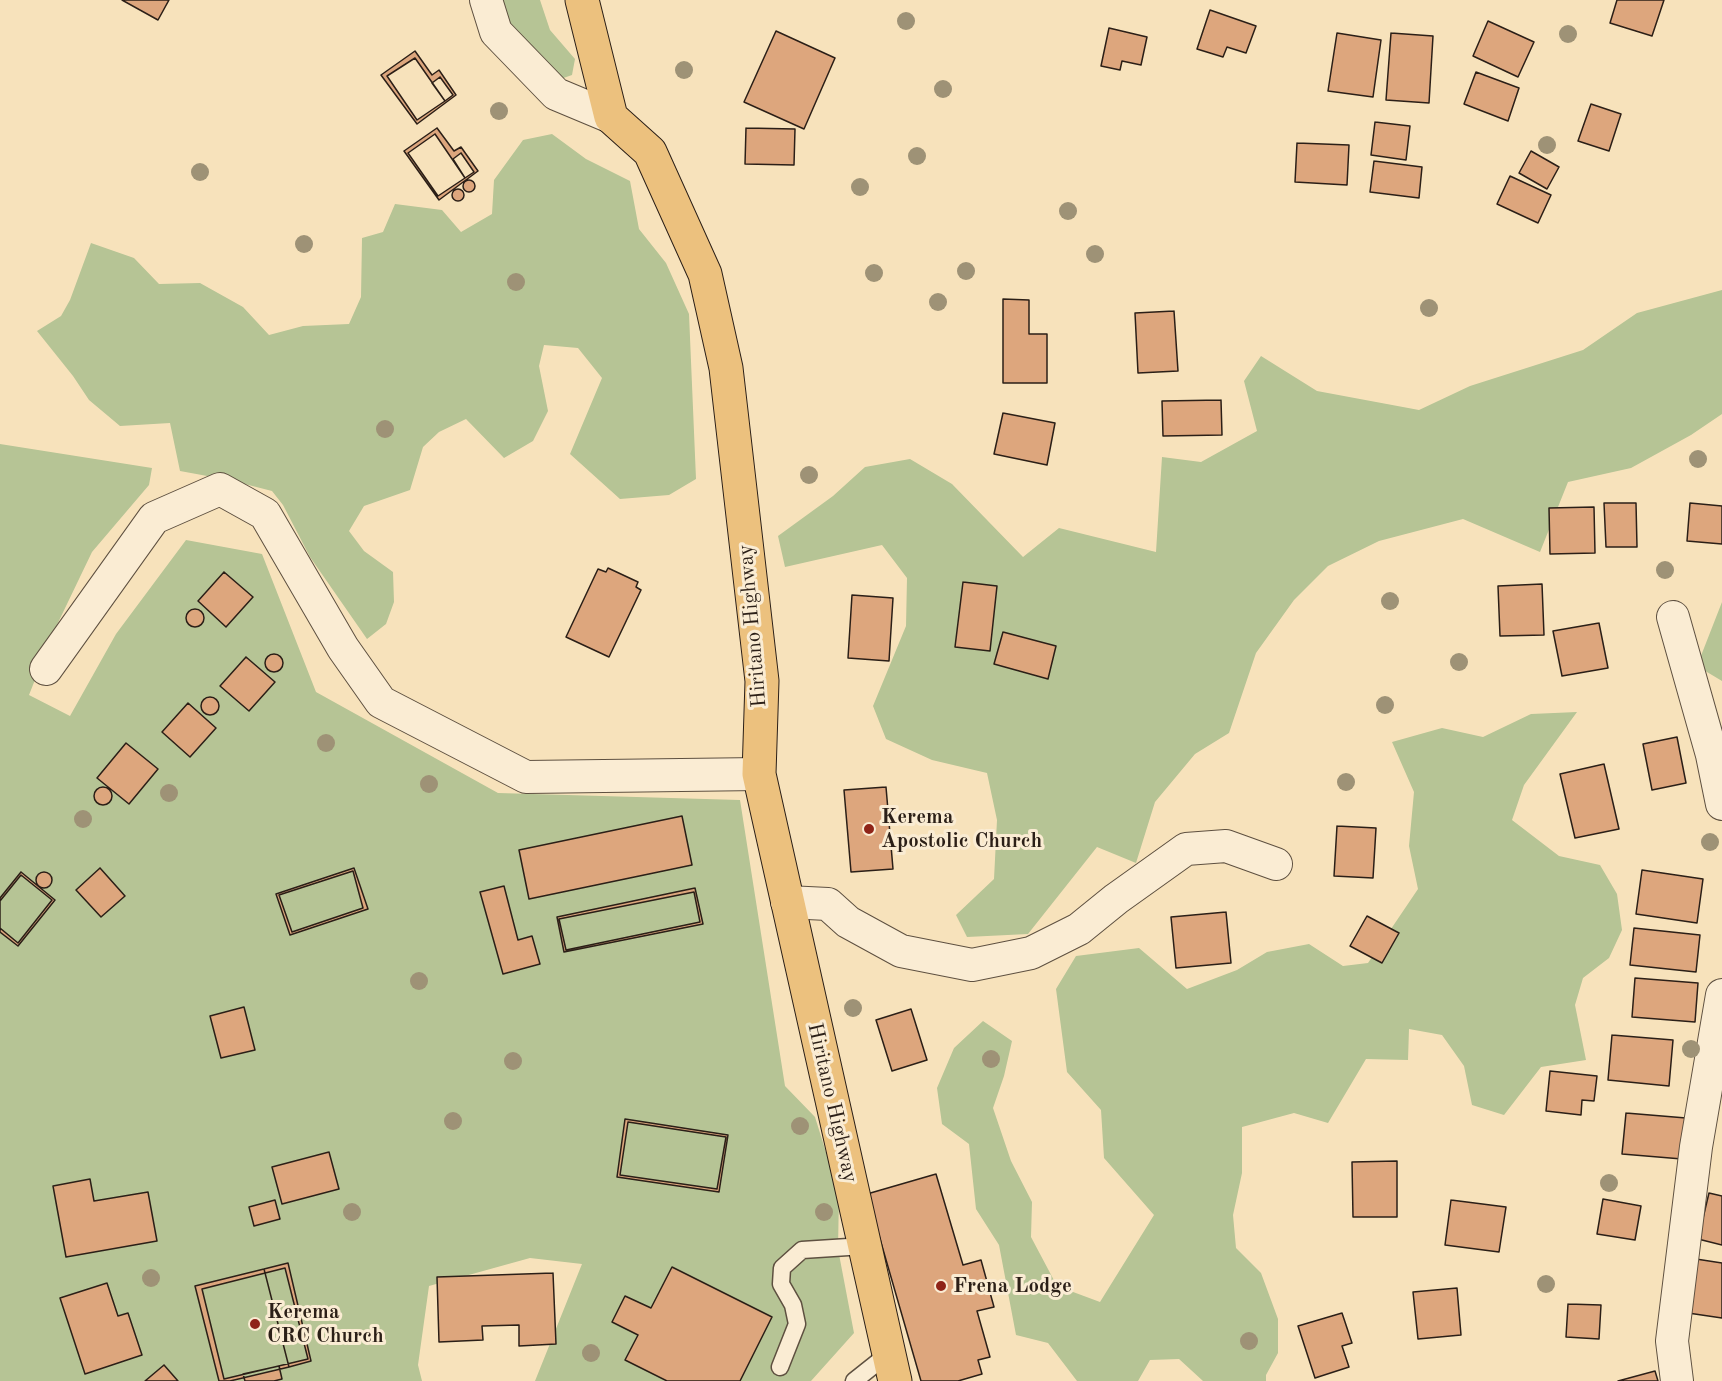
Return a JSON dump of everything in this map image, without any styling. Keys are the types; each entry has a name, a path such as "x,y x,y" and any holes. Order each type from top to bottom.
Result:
{"highway":[{"path":"582,0 611,117"},
{"name":"Hiritano Highway","path":"611,117 650,152 705,274 726,368 762,681 759,774 892,1367"}],"street":[{"path":"486,0 496,32 556,94 611,117"},
{"path":"46,669 154,518 220,489 264,514 343,648 381,702 526,777 759,774"},
{"path":"1673,617 1712,755 1722,804"},
{"path":"787,902 828,904 848,922 901,951 972,965 1031,953 1079,929 1116,899 1186,849 1226,846 1276,864"},
{"path":"1677,1381 1672,1341 1696,1147 1722,995"}],"lane":[{"path":"780,1367 797,1324 794,1305 781,1284 782,1268 802,1250 864,1246"},
{"path":"854,1381 892,1367"}],"green space":[{"path":"500,0 540,0 550,30 575,59 572,75 555,81 503,17"},
{"path":"552,134 586,159 630,181 639,229 666,263 689,314 696,479 669,495 620,499 570,454 602,378 578,348 544,345 539,366 548,411 533,441 504,458 466,419 439,432 423,447 410,490 364,506 349,531 364,551 393,572 394,602 386,624 367,639 310,557 283,505 272,491 180,471 170,423 120,426 89,400 37,331 61,316 70,300 91,243 134,258 159,284 200,283 243,307 269,335 303,326 349,324 361,297 362,238 383,232 395,204 442,210 461,232 492,214 494,180 523,140"},
{"path":"1722,290 1722,414 1691,435 1631,468 1568,482 1540,552 1463,519 1379,541 1328,566 1294,600 1256,653 1229,733 1195,754 1155,802 1136,863 1097,847 1028,934 967,937 956,915 994,879 997,820 987,773 932,760 886,739 873,706 906,626 907,578 882,545 785,567 778,536 833,496 865,467 910,459 952,484 1023,557 1059,528 1156,552 1162,457 1201,462 1257,431 1244,381 1261,356 1317,391 1419,410 1470,386 1583,350 1637,313"},
{"path":"0,444 152,468 149,485 92,552 55,629 29,695 70,716 116,634 186,540 262,554 316,692 498,793 740,800 785,1086 815,1117 839,1194 838,1249 854,1333 811,1381 535,1381 582,1264 530,1258 429,1286 418,1365 422,1381 0,1381"},
{"path":"1722,602 1722,681 1697,666"},
{"path":"1577,712 1524,785 1512,820 1559,856 1600,865 1617,894 1622,930 1609,958 1583,978 1575,1005 1586,1060 1541,1067 1504,1115 1472,1105 1464,1066 1442,1035 1409,1029 1408,1060 1366,1059 1328,1123 1294,1113 1242,1127 1242,1173 1233,1215 1236,1248 1261,1273 1278,1319 1278,1353 1266,1375 1266,1381 1203,1381 1179,1359 1150,1360 1138,1381 1077,1381 1048,1343 1016,1335 999,1245 976,1209 969,1144 942,1124 937,1088 954,1048 983,1021 1012,1041 1004,1076 993,1108 1011,1161 1032,1202 1031,1237 1057,1286 1100,1302 1154,1215 1104,1158 1101,1110 1067,1072 1056,989 1076,956 1139,948 1187,989 1237,970 1267,952 1309,944 1343,966 1368,963 1418,889 1409,846 1414,792 1392,742 1442,728 1483,737 1531,714"}],"building":[{"path":"122,0 169,0 158,20"},
{"path":"1617,0 1664,0 1652,36 1610,23"},
{"path":"1210,10 1256,26 1246,53 1227,47 1223,57 1197,49"},
{"path":"1488,21 1534,42 1518,77 1473,56"},
{"path":"1109,28 1147,37 1141,65 1122,61 1120,70 1101,66"},
{"path":"776,31 835,58 804,129 744,102"},
{"path":"1337,33 1381,40 1373,97 1328,91"},
{"path":"1391,33 1433,36 1429,103 1386,100"},
{"path":"415,51 432,75 439,70 456,95 417,124 381,75"},
{"path":"415,58 445,101 417,120 387,76"},
{"path":"1476,72 1519,88 1508,121 1464,104"},
{"path":"440,77 453,95 445,101 432,83"},
{"path":"1591,104 1621,114 1609,151 1578,141"},
{"path":"1375,122 1410,126 1406,160 1371,155"},
{"path":"437,128 454,151 461,147 478,171 439,200 404,151"},
{"path":"746,128 795,129 794,165 745,164"},
{"path":"435,134 465,178 438,196 408,153"},
{"path":"1297,143 1349,145 1347,185 1295,182"},
{"path":"1531,151 1559,167 1547,189 1519,173"},
{"path":"461,153 474,172 465,178 453,159"},
{"path":"1374,161 1422,167 1419,198 1370,192"},
{"path":"1510,176 1551,195 1538,223 1497,204"},
{"path":"469,180 475,186 469,192 463,186"},
{"path":"458,189 464,195 458,201 452,195"},
{"path":"1003,299 1029,300 1029,334 1047,334 1047,383 1003,383"},
{"path":"1174,311 1178,371 1138,373 1135,313"},
{"path":"1221,400 1222,435 1163,436 1162,401"},
{"path":"1003,413 1055,423 1047,465 994,454"},
{"path":"1604,503 1636,503 1637,547 1606,547"},
{"path":"1690,503 1722,506 1722,544 1687,541"},
{"path":"1594,507 1595,553 1550,554 1549,508"},
{"path":"608,568 638,582 636,587 641,590 609,657 566,637 598,569 606,572"},
{"path":"224,572 253,597 226,627 198,601"},
{"path":"963,582 997,586 990,651 955,647"},
{"path":"1542,584 1544,635 1500,636 1498,586"},
{"path":"852,595 893,598 889,661 848,658"},
{"path":"195,609 201,612 204,618 201,624 195,627 189,624 186,618 189,612"},
{"path":"1599,623 1608,668 1562,676 1553,631"},
{"path":"1003,632 1056,646 1048,679 994,664"},
{"path":"274,654 280,657 283,663 280,669 274,672 268,669 265,663 268,657"},
{"path":"246,657 275,682 249,711 220,686"},
{"path":"210,697 216,700 219,706 216,712 210,715 204,712 201,706 204,700"},
{"path":"188,703 216,728 190,757 162,732"},
{"path":"1677,737 1686,783 1652,790 1643,744"},
{"path":"126,743 158,769 129,804 97,778"},
{"path":"1604,764 1619,829 1575,838 1560,774"},
{"path":"103,787 109,790 112,796 109,802 103,805 97,802 94,796 97,790"},
{"name":"Kerema Apostolic Church","path":"886,787 893,869 851,872 844,790"},
{"path":"682,816 692,865 529,899 519,850"},
{"path":"1337,826 1376,828 1373,878 1334,876"},
{"path":"100,868 125,896 101,917 76,890"},
{"path":"354,868 368,909 290,935 276,894"},
{"path":"1642,870 1703,879 1697,923 1636,914"},
{"path":"353,871 363,908 292,932 279,895"},
{"path":"21,872 55,900 18,946 0,932 0,898"},
{"path":"44,872 50,874 52,880 50,886 44,888 38,886 36,880 38,874"},
{"path":"21,875 52,900 18,943 0,928 0,901"},
{"path":"504,886 518,940 532,936 540,964 503,974 480,892"},
{"path":"695,888 703,924 564,952 557,917"},
{"path":"694,892 700,922 566,950 559,919"},
{"path":"1226,912 1231,963 1176,968 1171,917"},
{"path":"1367,916 1399,933 1382,963 1350,946"},
{"path":"1634,928 1700,935 1696,972 1630,965"},
{"path":"1635,978 1698,983 1695,1022 1632,1017"},
{"path":"244,1007 255,1050 221,1058 210,1016"},
{"path":"911,1009 927,1060 892,1071 876,1020"},
{"path":"1612,1035 1673,1040 1669,1086 1608,1080"},
{"path":"1550,1071 1597,1076 1594,1101 1582,1100 1581,1115 1546,1111"},
{"path":"1626,1113 1686,1118 1682,1159 1622,1154"},
{"path":"625,1119 728,1135 719,1192 617,1177"},
{"path":"628,1122 726,1137 717,1189 620,1175"},
{"path":"329,1152 339,1189 282,1204 272,1167"},
{"path":"1397,1161 1397,1217 1353,1217 1352,1162"},
{"name":"Frena Lodge","path":"936,1174 963,1265 981,1260 994,1307 977,1311 990,1357 978,1360 982,1374 958,1381 921,1381 867,1194"},
{"path":"90,1179 94,1201 148,1192 157,1241 66,1257 53,1186"},
{"path":"1709,1193 1722,1196 1722,1245 1698,1239"},
{"path":"1603,1199 1641,1206 1635,1240 1597,1234"},
{"path":"275,1200 280,1219 254,1226 249,1207"},
{"path":"1451,1200 1506,1207 1499,1252 1445,1245"},
{"path":"1696,1259 1722,1263 1722,1318 1688,1313"},
{"path":"288,1263 311,1361 289,1367 264,1269"},
{"path":"672,1267 772,1317 740,1381 667,1381 625,1360 638,1335 612,1322 625,1296 651,1308"},
{"name":"Kerema CRC Church","path":"285,1268 308,1359 224,1379 202,1289"},
{"name":"Kerema CRC Church","path":"264,1269 289,1367 230,1381 219,1381 195,1286"},
{"path":"553,1273 556,1344 519,1346 519,1325 482,1326 483,1340 439,1342 437,1277"},
{"path":"107,1283 118,1316 128,1313 142,1355 85,1374 60,1298"},
{"path":"1457,1288 1461,1335 1418,1339 1413,1292"},
{"path":"1568,1304 1601,1305 1599,1339 1566,1337"},
{"path":"1342,1313 1352,1343 1342,1346 1349,1367 1315,1378 1298,1326"},
{"path":"164,1365 178,1381 145,1381"},
{"path":"279,1366 282,1379 245,1381 243,1374"},
{"path":"1655,1371 1658,1381 1618,1381"}],"place":[{"name":"Kerema Apostolic Church","path":"869,829"},
{"name":"Frena Lodge","path":"941,1286"},
{"name":"Kerema CRC Church","path":"255,1324"}]}
